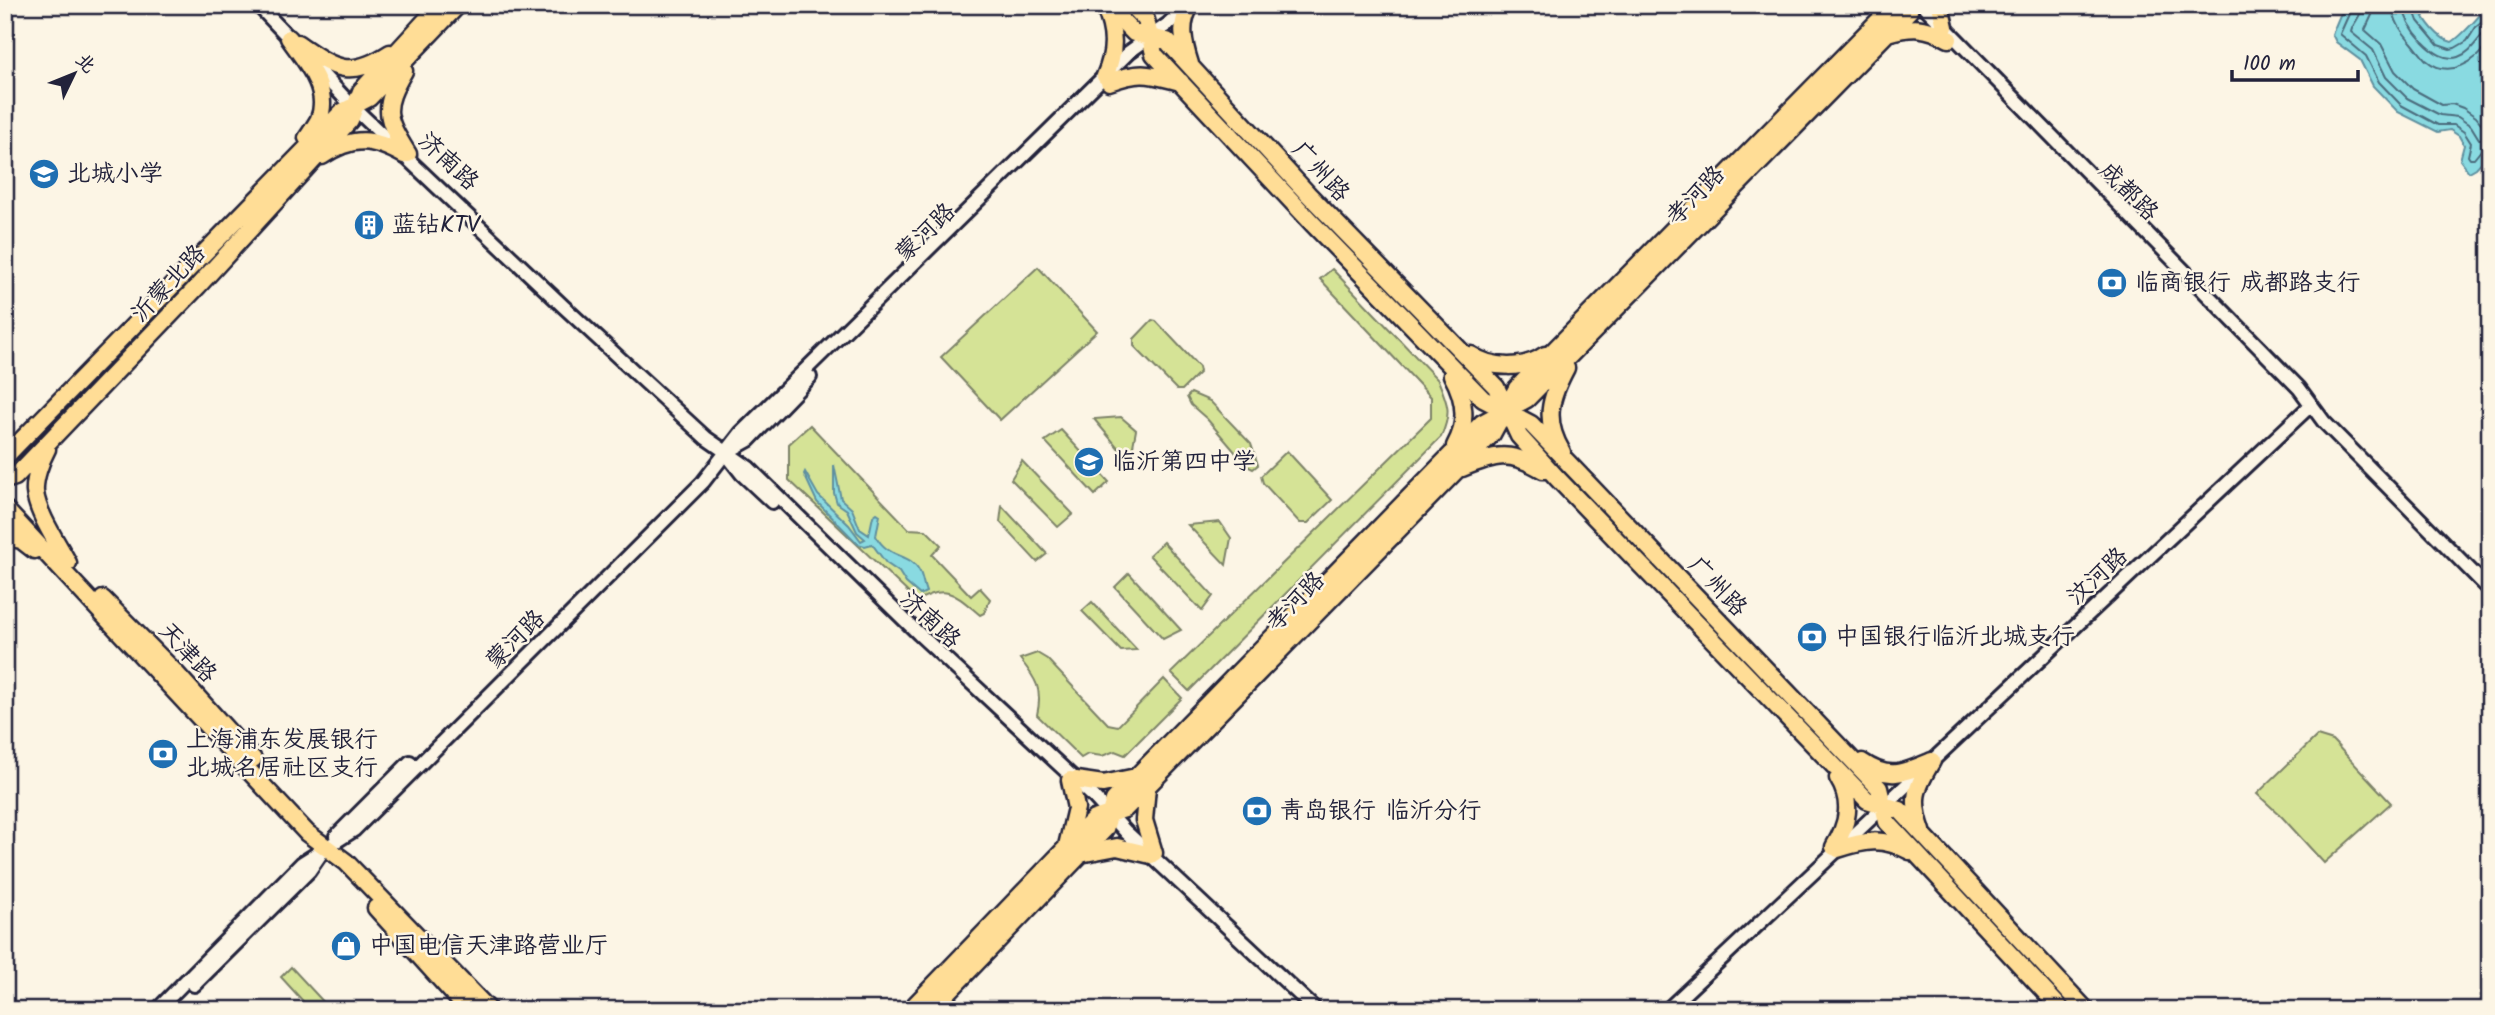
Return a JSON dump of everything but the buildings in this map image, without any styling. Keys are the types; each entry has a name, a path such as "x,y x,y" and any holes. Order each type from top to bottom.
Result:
{"main road":[{"name":"沂蒙北路","path":"5,480 15,477 198,286 341,112 369,99 414,43 440,5"},
{"name":"沂蒙北路","path":"414,43 458,5"},
{"path":"1105,5 1115,45 1107,79 1142,73 1181,82"},
{"name":"广州路","path":"1105,5 1134,33 1167,41 1308,194 1496,387 1519,436 1557,478 1867,800 1900,810 2086,1010"},
{"name":"广州路","path":"1132,5 1146,20 1154,54 1313,224 1483,399 1531,424 1879,788 1887,822 2062,1010"},
{"path":"1189,5 1182,30 1191,67"},
{"path":"1883,5 1882,28 1920,28 1947,33 1940,5"},
{"name":"孝河路","path":"1882,28 1894,5"},
{"name":"孝河路","path":"910,1010 1074,850 1105,829 1110,814 1125,809 1142,782 1453,464 1492,434 1517,388 1570,345 1882,28 1909,10 1910,5"},
{"path":"289,38 330,66 349,68 362,67 414,43"},
{"path":"289,38 315,75 323,99 319,118 296,167"},
{"path":"406,154 391,127 388,112 391,93 414,43"},
{"path":"296,167 363,139 382,143 406,154"},
{"name":"沂蒙北路","path":"5,457 34,425 296,167"},
{"path":"1455,345 1483,364 1507,366 1535,362 1570,345"},
{"path":"1570,345 1549,413 1555,441 1570,466"},
{"path":"1443,358 1460,388 1464,411 1453,464 1507,455 1529,462 1557,478"},
{"path":"5,439 34,425"},
{"path":"58,433 45,453 35,492 65,567"},
{"name":"天津路","path":"5,498 65,567"},
{"name":"天津路","path":"5,509 173,670 314,826 339,868 468,1010"},
{"path":"5,537 21,540 65,567"},
{"path":"1841,748 1874,770 1888,775 1904,772 1931,761"},
{"path":"1826,759 1846,791 1848,811 1845,829 1836,848"},
{"path":"1925,837 1914,801 1918,785 1931,761"},
{"path":"1073,780 1103,784 1142,782 1144,820 1152,854 1117,847 1074,850 1076,808 1073,780"},
{"path":"1836,848 1875,841 1894,843 1917,854"},
{"name":"天津路","path":"327,846 346,862 489,1010"},
{"name":"孝河路","path":"931,1010 1074,850"}],"street":[{"name":"济南路","path":"258,5 353,107 374,121 726,453 742,474 1110,814 1130,828 1152,854 1317,1010"},
{"name":"蒙河路","path":"169,1010 309,871 327,846 698,478 726,453 749,440 1107,79 1134,58 1149,37 1189,5"},
{"name":"成都路","path":"1920,5 2294,392 2330,416 2490,579"},
{"name":"成都路","path":"2311,405 2324,422 2490,590"},
{"name":"汶河路","path":"1659,1010 1883,806 2311,405"},
{"name":"蒙河路","path":"158,1010 302,863 327,846"},
{"name":"汶河路","path":"1667,1010 1836,848"},
{"name":"济南路","path":"1152,854 1323,1010"}],"green space":[{"path":"1038,267 1097,331 1000,420 941,357"},
{"path":"1332,269 1438,380 1447,408 1447,421 1441,437 1189,691 1171,673 1431,418 1431,397 1320,279"},
{"path":"1152,320 1156,321 1199,367 1200,372 1182,390 1177,390 1134,346 1134,339"},
{"path":"1191,393 1210,401 1251,444 1258,465 1253,469 1247,466 1207,419 1191,405 1187,397"},
{"path":"1121,417 1136,430 1130,462 1094,419"},
{"path":"810,425 909,529 926,530 941,545 932,555 971,596 980,588 990,599 984,613 980,615 957,597 944,592 917,601 789,480 789,444"},
{"path":"1061,430 1109,482 1095,495 1045,441"},
{"path":"1287,451 1332,500 1308,523 1300,523 1263,483 1261,476"},
{"path":"1022,461 1073,514 1058,527 1011,479"},
{"path":"1002,506 1047,554 1037,562 1000,522"},
{"path":"1220,522 1231,538 1226,565 1188,525"},
{"path":"1163,542 1213,596 1202,611 1149,555"},
{"path":"1129,573 1181,630 1163,639 1115,587"},
{"path":"1092,602 1137,650 1121,651 1082,611"},
{"path":"1037,653 1047,659 1108,724 1118,726 1164,679 1182,698 1125,755 1115,751 1102,756 1088,754 1081,758 1037,715 1037,685 1020,659"},
{"path":"2317,736 2333,741 2391,803 2324,863 2257,794"},
{"path":"291,967 329,1010 311,1010 281,977"}],"water":[{"path":"2349,5 2411,5 2419,8 2437,33 2452,42 2471,25 2486,5 2490,5 2490,153 2476,168 2469,172 2460,160 2464,145 2459,136 2450,130 2438,132 2398,112 2373,86 2360,60 2336,42 2332,34 2340,15"},
{"path":"834,465 841,499 852,509 860,529 869,535 873,516 877,513 880,515 876,536 887,549 915,565 926,592 920,595 906,583 872,544 858,544 817,502 805,472 818,495 849,525 861,541 865,539 857,532 847,510 837,503 834,493"}],"place":[{"name":"北城小学","path":"44,174"},
{"name":"蓝钻KTV","path":"369,225"},
{"name":"临商银行 成都路支行","path":"2112,283"},
{"name":"临沂第四中学","path":"1089,462"},
{"name":"中国银行临沂北城支行","path":"1812,637"},
{"name":"上海浦东发展银行 北城名居社区支行","path":"163,754"},
{"name":"青岛银行 临沂分行","path":"1257,811"},
{"name":"中国电信天津路营业厅","path":"346,946"}]}
